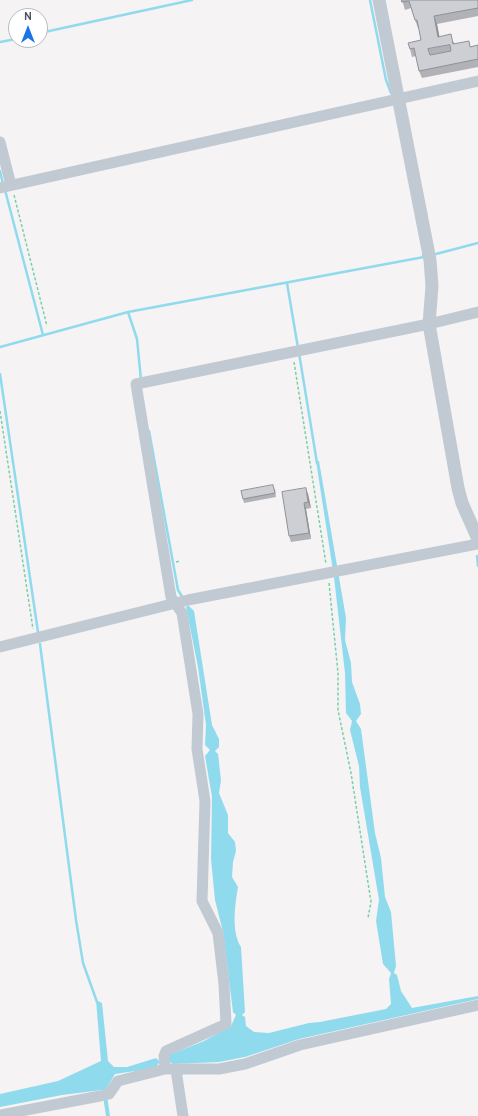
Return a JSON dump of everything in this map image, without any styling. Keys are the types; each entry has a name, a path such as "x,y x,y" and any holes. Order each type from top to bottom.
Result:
{"street":[{"path":"379,0 430,260 432,286 428,324 458,488 462,503 478,539"},
{"path":"0,142 5,187 399,98 478,82"},
{"path":"182,603 171,597 141,383 428,324 478,312"},
{"path":"0,647 182,603 342,569 478,544"},
{"path":"182,603 182,613 198,714 197,748 205,801 202,901 218,933 224,984 226,1024 166,1051 167,1065 184,1116"},
{"path":"0,1114 105,1095 118,1081 167,1065 219,1069 245,1064 300,1045 478,1005"}],"path":[{"path":"5,187 46,326"},
{"path":"297,351 327,572 338,673 338,710 371,902 368,918"},
{"path":"0,412 34,639"}],"water":[{"path":"316,461 319,461 346,618 345,640 351,663 352,682 360,704 361,714 356,721 361,729 375,833 381,858 385,897 391,912 396,966 394,973 397,975 401,991 412,1008 478,996 478,999 299,1039 245,1057 219,1062 173,1064 168,1061 159,1063 155,1068 115,1074 106,1089 110,1116 106,1116 102,1090 62,1095 0,1107 0,1094 58,1081 101,1061 96,1000 102,1003 108,1061 114,1067 127,1067 156,1058 159,1061 168,1058 169,1055 204,1041 231,1026 236,1015 233,1012 223,932 215,900 211,859 212,797 205,756 210,750 205,745 206,725 198,667 186,607 188,605 194,611 212,725 219,739 219,747 215,751 218,754 221,780 219,793 228,815 228,833 235,842 236,851 233,862 232,877 238,887 235,910 235,926 238,941 241,947 245,1012 242,1015 245,1017 246,1026 254,1032 269,1033 309,1023 386,1009 391,1004 389,979 391,973 383,964 376,921 379,900 360,787 359,766 350,730 352,721 346,713 345,673 334,577"}],"building":[{"path":"402,0 478,0 478,8 434,16 438,37 451,34 453,44 469,41 470,47 478,45 478,59 419,71 414,48 410,49 408,43 421,40 417,20 415,20 409,1 402,2","holes":["450,45 451,51 430,55 428,49"]},
{"path":"273,485 275,493 243,499 241,491"},
{"path":"306,488 308,502 304,503 309,533 289,536 282,492"}],"waterway":[{"path":"48,31 192,0"},
{"path":"370,0 386,80 391,93"},
{"path":"0,42 8,40"},
{"path":"0,171 3,184"},
{"path":"5,190 43,335"},
{"path":"436,254 478,243"},
{"path":"0,347 128,312 424,257 423,255"},
{"path":"287,283 298,348"},
{"path":"128,312 137,339 141,380"},
{"path":"299,353 317,463"},
{"path":"0,374 38,632"},
{"path":"149,431 178,590 183,598"},
{"path":"477,556 478,566"},
{"path":"40,644 76,920 83,963 97,1002"}]}
